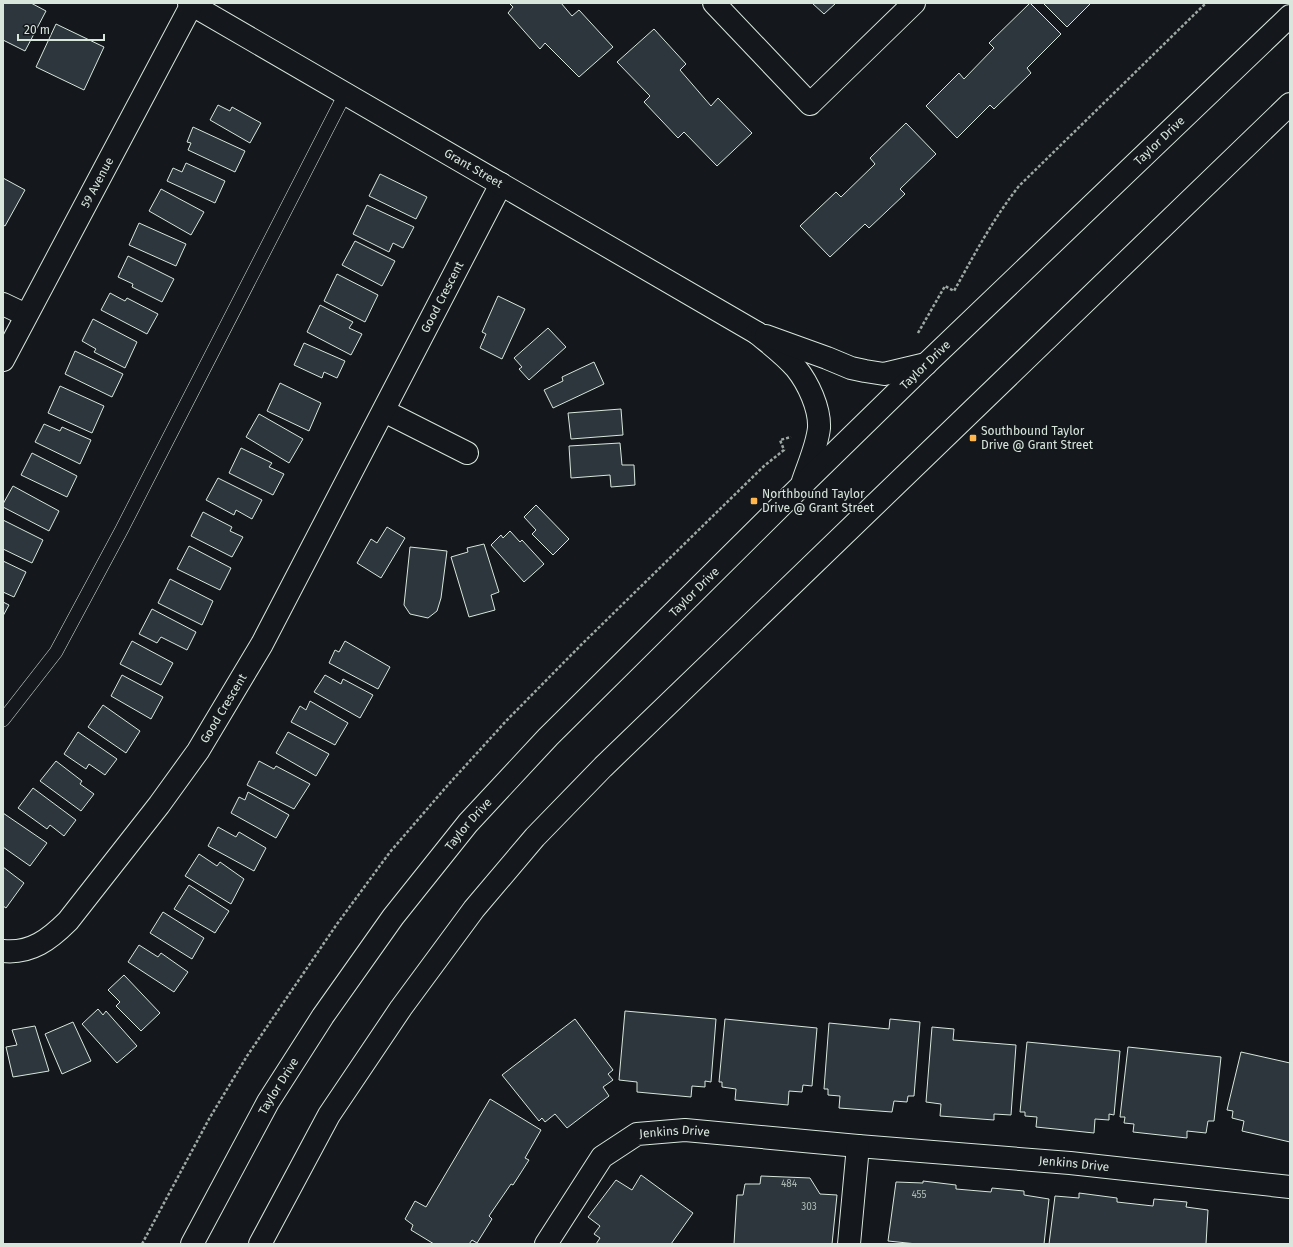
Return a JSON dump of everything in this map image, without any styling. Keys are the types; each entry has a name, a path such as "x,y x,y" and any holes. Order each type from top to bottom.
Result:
{"main road":[{"path":"714,3 810,104 914,3"},
{"name":"Grant Street","path":"190,4 757,333"},
{"name":"59 Avenue","path":"3,360 190,4"},
{"name":"Taylor Drive","path":"192,1244 268,1102 323,1016 393,918 468,823 548,737 800,487 926,364 1290,16"},
{"path":"260,1244 329,1115 401,1008 474,909 535,837 602,767 1290,104"},
{"name":"Good Crescent","path":"3,951 25,950 40,945 54,935 68,921 159,805 198,751 262,644 501,184"},
{"path":"3,304 26,315"},
{"path":"757,333 851,368 865,371 884,374 926,364"},
{"path":"757,333 796,368 811,393 816,408 819,430 815,449 800,487"},
{"path":"384,411 467,454"},
{"name":"Jenkins Drive","path":"546,1244 602,1157 637,1134 685,1130 1070,1163 1290,1187"},
{"path":"849,1244 858,1146"}],"lane":[{"path":"3,720 56,652 122,529 345,94"}],"path":[{"path":"916,337 945,286 954,291 984,237 1018,186 1206,3"}],"building":[{"path":"3,3 31,3 46,11 25,51 3,40"},
{"path":"509,3 561,3 572,16 579,10 613,47 579,77 545,43 540,49 508,13 513,7"},
{"path":"812,3 836,3 824,14"},
{"path":"1030,3 1061,34 1027,68 1031,73 994,109 990,105 957,138 926,106 959,73 964,79 994,48 989,43"},
{"path":"1043,3 1091,3 1067,27"},
{"path":"56,24 104,47 84,90 36,67"},
{"path":"654,29 686,64 680,70 711,106 718,98 752,133 717,166 684,132 678,138 644,102 650,96 617,62"},
{"path":"218,105 230,111 232,107 261,123 250,143 210,120"},
{"path":"906,123 936,154 900,189 905,194 869,228 865,224 830,257 800,226 836,192 841,197 875,164 870,158"},
{"path":"193,127 245,151 235,172 188,150 191,143 187,142"},
{"path":"186,163 225,181 215,203 167,181 173,168 182,172"},
{"path":"380,174 427,197 416,219 369,196"},
{"path":"3,178 25,190 5,226 3,225"},
{"path":"161,189 204,212 191,235 149,211"},
{"path":"367,205 414,227 403,248 393,243 389,252 353,234"},
{"path":"139,223 186,244 176,266 129,245"},
{"path":"355,241 395,261 382,286 342,265"},
{"path":"128,256 174,279 162,302 132,287 133,284 118,277"},
{"path":"337,274 378,295 365,322 324,301"},
{"path":"110,293 125,301 127,298 158,314 147,334 101,310"},
{"path":"498,296 525,309 502,359 480,348 486,334 482,332"},
{"path":"320,305 353,322 349,328 362,334 351,355 307,332"},
{"path":"93,319 137,342 125,368 94,352 96,349 82,341"},
{"path":"548,328 566,347 529,380 519,369 522,367 514,358"},
{"path":"304,343 345,361 337,378 324,372 322,378 294,365"},
{"path":"75,351 123,374 112,397 65,374"},
{"path":"594,362 604,384 553,408 544,390 563,381 562,377"},
{"path":"280,383 321,403 309,431 267,411"},
{"path":"60,386 104,406 92,433 48,413"},
{"path":"621,409 623,435 571,439 568,413"},
{"path":"259,414 303,439 289,463 246,437"},
{"path":"44,424 60,431 62,427 91,440 80,464 35,442"},
{"path":"620,443 622,465 634,465 635,485 611,487 610,475 571,478 569,446"},
{"path":"241,448 272,463 269,467 284,474 273,495 229,473"},
{"path":"32,453 77,476 67,497 21,475"},
{"path":"218,478 262,500 252,519 236,510 234,515 206,500"},
{"path":"13,486 59,511 49,531 3,507 3,504"},
{"path":"536,505 569,539 553,555 532,534 536,530 524,517"},
{"path":"203,512 232,527 230,531 243,537 232,557 191,536"},
{"path":"3,520 43,540 32,563 3,549"},
{"path":"387,527 405,538 381,578 357,563 371,539 377,543"},
{"path":"510,531 520,542 522,540 544,564 524,582 491,545 501,535 503,538"},
{"path":"484,544 499,592 491,595 495,610 469,617 451,557 468,552 467,548"},
{"path":"189,546 231,568 220,590 177,569"},
{"path":"410,547 447,551 441,598 437,611 428,618 410,614 404,605"},
{"path":"3,561 26,572 14,597 3,592"},
{"path":"170,579 213,601 202,625 158,603"},
{"path":"3,602 9,605 3,616"},
{"path":"152,609 196,632 187,650 161,637 157,643 139,634"},
{"path":"132,641 173,663 161,685 120,664"},
{"path":"345,641 390,667 378,689 329,663 335,650 339,652"},
{"path":"122,675 163,697 151,719 111,696"},
{"path":"325,675 341,684 343,679 373,695 360,718 314,692"},
{"path":"310,701 348,723 335,745 291,722 300,706 306,710"},
{"path":"103,705 140,731 126,753 88,727"},
{"path":"78,732 117,759 105,775 89,764 86,769 64,754"},
{"path":"288,732 329,754 316,776 276,753"},
{"path":"56,761 82,781 80,784 94,794 81,811 40,781"},
{"path":"259,761 274,769 276,766 310,784 294,809 247,785"},
{"path":"33,788 76,820 64,836 50,825 47,829 18,808"},
{"path":"248,792 289,815 276,838 231,813 239,797 245,800"},
{"path":"3,813 47,843 30,866 3,847"},
{"path":"218,827 236,837 239,832 266,848 254,871 208,846"},
{"path":"199,854 217,866 220,862 244,879 231,904 185,876"},
{"path":"3,867 24,883 6,908 3,906"},
{"path":"189,885 229,911 215,933 174,909"},
{"path":"163,912 204,938 192,959 150,933"},
{"path":"139,945 158,957 161,953 188,972 174,992 128,962"},
{"path":"124,975 160,1013 141,1031 116,1006 120,1002 108,990"},
{"path":"98,1009 103,1015 106,1011 137,1046 117,1063 82,1024"},
{"path":"625,1011 716,1019 711,1082 705,1081 705,1087 692,1086 691,1097 637,1092 637,1082 619,1080"},
{"path":"575,1019 613,1070 608,1074 613,1080 603,1087 609,1096 567,1128 555,1114 545,1122 542,1118 539,1121 502,1075"},
{"path":"725,1019 817,1028 812,1086 803,1085 802,1092 789,1091 788,1105 735,1100 736,1089 722,1087 722,1082 719,1082"},
{"path":"890,1019 920,1022 914,1096 908,1096 907,1102 894,1101 892,1112 839,1108 840,1096 828,1095 828,1089 824,1089 829,1023 889,1029"},
{"path":"73,1022 91,1061 62,1074 45,1034"},
{"path":"35,1026 49,1071 13,1077 6,1047 17,1045 12,1030"},
{"path":"932,1027 954,1029 953,1040 1016,1045 1011,1115 994,1114 994,1120 940,1116 941,1104 926,1102"},
{"path":"1027,1042 1120,1051 1114,1115 1109,1114 1109,1120 1095,1119 1094,1133 1036,1127 1037,1117 1025,1116 1025,1112 1020,1112"},
{"path":"1128,1047 1221,1057 1214,1121 1208,1121 1206,1133 1187,1131 1187,1138 1133,1132 1134,1124 1124,1123 1125,1117 1120,1117"},
{"path":"1241,1052 1290,1063 1290,1142 1242,1131 1244,1121 1232,1118 1233,1111 1227,1110"},
{"path":"490,1099 541,1130 525,1158 529,1160 513,1185 511,1184 489,1216 492,1219 477,1243 472,1240 469,1244 434,1244 411,1230 413,1225 405,1219 415,1201 426,1207"},
{"path":"641,1175 693,1213 671,1244 596,1244 600,1238 594,1234 600,1226 588,1217 616,1180 632,1190"},
{"path":"761,1176 810,1178 820,1194 837,1195 832,1244 734,1244 737,1195 743,1195 745,1184 760,1184"},
{"path":"923,1181 956,1185 956,1189 991,1192 992,1188 1024,1191 1024,1195 1049,1199 1044,1244 917,1244 888,1241 896,1182 923,1183"},
{"path":"1079,1193 1117,1198 1117,1202 1153,1206 1154,1199 1187,1202 1186,1207 1208,1210 1206,1244 1049,1244 1055,1196 1079,1198"}],"place":[{"name":"Southbound Taylor Drive @ Grant Street","path":"973,438"},
{"name":"Northbound Taylor Drive @ Grant Street","path":"754,501"}]}
